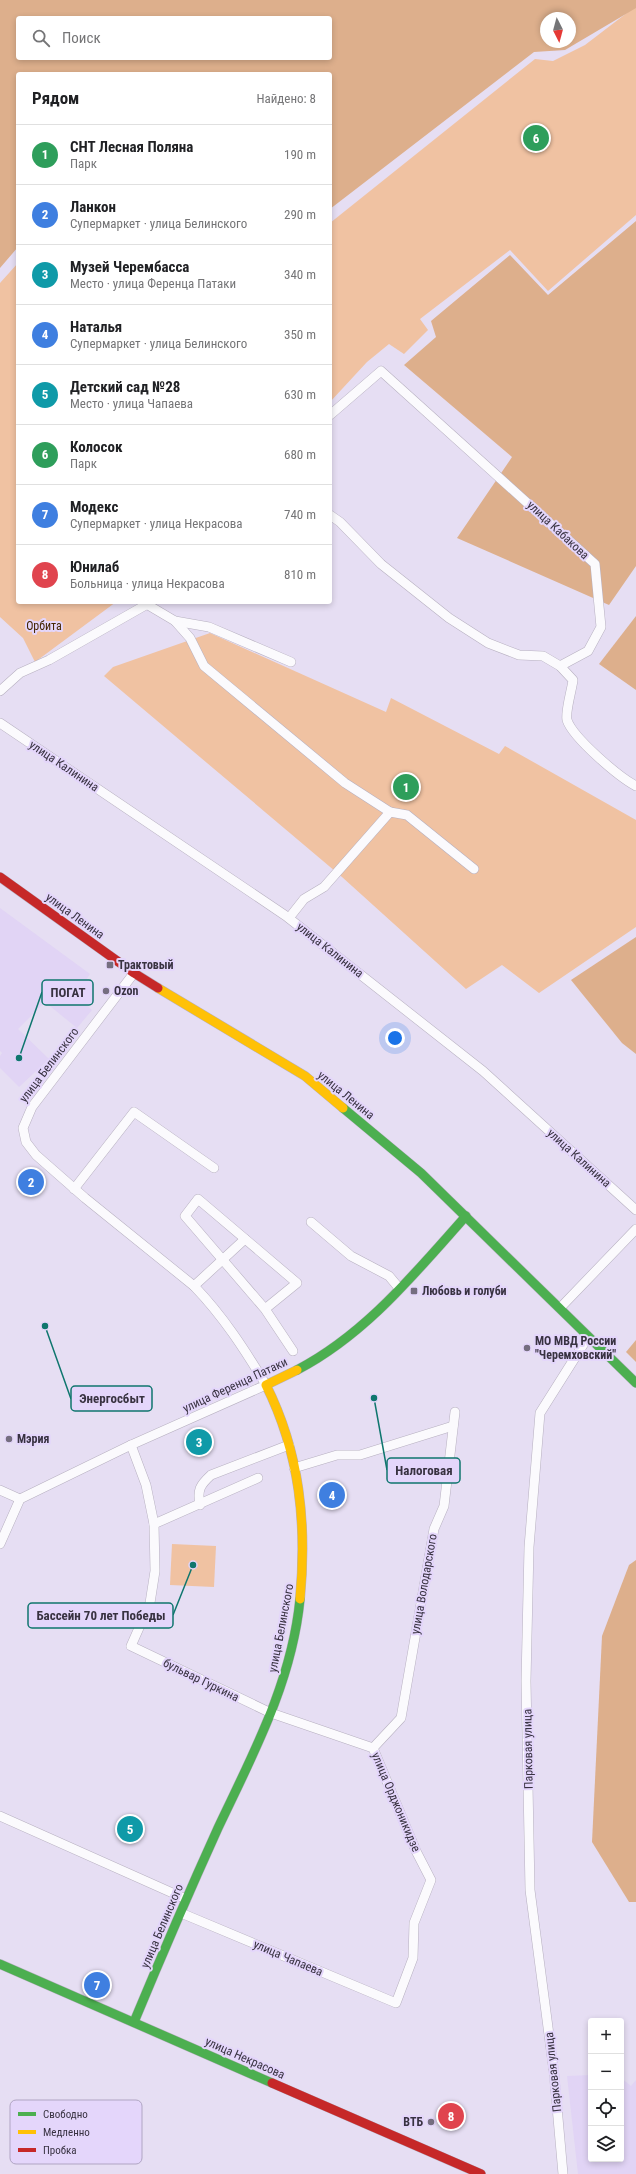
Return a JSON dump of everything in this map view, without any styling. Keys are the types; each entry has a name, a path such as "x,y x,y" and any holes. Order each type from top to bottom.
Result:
{"main road":[{"name":"улица Ленина","path":"0,877 134,973 305,1076 421,1173 636,1383"},
{"name":"улица Ференца Патаки","path":"266,1385 312,1362 345,1340 399,1288 466,1216"},
{"name":"улица Белинского","path":"134,2022 186,1899 271,1713 287,1668 303,1580 305,1546 300,1493 289,1445 283,1423 266,1385"},
{"name":"улица Некрасова","path":"0,1964 481,2174"}],"street":[{"name":"улица Кабакова","path":"332,413 381,371 512,487 595,564 601,627 588,651 560,666"},
{"path":"332,516 340,522 381,564 456,622 488,643 519,656 543,656 560,666 573,680 567,718 574,734 626,780 636,786"},
{"path":"0,691 20,672 49,660 149,604 175,621 190,638 204,666 345,783 390,812 407,815 474,869"},
{"path":"175,621 209,627 291,662"},
{"name":"улица Калинина","path":"0,723 289,918 483,1071 636,1210"},
{"path":"289,918 304,899 324,887 390,812"},
{"name":"улица Белинского","path":"134,973 62,1070 32,1107 23,1128 26,1142 36,1155 74,1189 194,1286 242,1344 266,1385"},
{"path":"74,1189 134,1112 214,1168"},
{"path":"264,1309 297,1283 198,1199 185,1216 264,1309 293,1352"},
{"path":"311,1222 350,1256 389,1276 399,1288"},
{"path":"560,1308 636,1229"},
{"path":"194,1286 245,1239"},
{"name":"Парковая улица","path":"563,2174 554,2073 530,1890 526,1681 529,1547 540,1412 588,1337"},
{"name":"улица Ференца Патаки","path":"20,1499 131,1445 266,1385"},
{"name":"улица Володарского","path":"373,1748 401,1718 434,1529 444,1506 455,1412"},
{"path":"294,1468 338,1454 360,1455 453,1426"},
{"path":"131,1445 146,1485 154,1524 200,1505 258,1478"},
{"path":"200,1505 198,1493 201,1484 211,1475 289,1445"},
{"path":"0,1490 20,1499 0,1544"},
{"name":"бульвар Гуркина","path":"154,1524 155,1571 150,1603 131,1646 271,1713"},
{"name":"улица Орджоникидзе","path":"271,1713 373,1748 416,1851 431,1880 414,1923 413,1958 396,2003"},
{"path":"0,1816 186,1899"},
{"name":"улица Чапаева","path":"181,1913 396,2003"}],"shaded area":[{"path":"0,0 636,0 636,8 576,43 576,12 540,12 540,48 568,48 565,50 534,52 332,207 332,72 16,72 16,249 0,268"},
{"path":"636,221 636,566 609,605 457,538 512,457 404,365 436,337 431,321 510,255 548,295"},
{"path":"636,616 636,690 599,664"},
{"path":"0,908 90,974 75,996 92,1010 77,1028 45,1002 18,1029 49,1059 19,1087 0,1068 0,1056 2,1053 0,1051"},
{"path":"636,937 636,1054 622,1043 571,980"},
{"path":"636,1340 636,1362 626,1352"},
{"path":"636,1560 636,1902 629,1902 592,1842 602,1636 629,1565"},
{"path":"588,2075 588,2162 624,2162 624,2080 631,2086 636,2080 636,2174 578,2174 567,2076"}],"green space":[{"path":"636,6 636,215 548,291 510,250 420,319 428,330 404,354 389,344 367,362 332,400 332,221 535,59 553,61 585,45"},
{"name":"Орбита","path":"16,265 16,604 113,604 35,662 23,638 0,617 0,283"},
{"path":"210,633 386,712 391,698 499,754 505,746 636,820 636,927 539,993 502,965 466,989 342,877 104,676 113,667"},
{"path":"172,1544 216,1546 214,1587 170,1585"}],"traffic: fast":[{"path":"343,1108 421,1173 636,1383"},
{"path":"297,1370 345,1339 388,1301 466,1216"},
{"path":"134,2022 196,1876 269,1717 289,1659 296,1630 300,1599"},
{"path":"0,1964 272,2083"}],"traffic: slow":[{"path":"158,988 305,1076 343,1108"},
{"path":"297,1370 266,1385 278,1411 294,1463 301,1516 302,1571 300,1599"}],"traffic: jam":[{"path":"0,877 134,973 158,988"},
{"path":"272,2083 481,2174"}],"place":[{"name":"Колосок","path":"536,138"},
{"name":"СНТ Лесная Поляна","path":"406,787"},
{"name":"Трактовый","path":"110,965"},
{"name":"Ozon","path":"106,991"},
{"name":"ПОГАТ","path":"19,1058"},
{"name":"Ланкон","path":"31,1182"},
{"name":"Любовь и голуби","path":"414,1291"},
{"name":"Энергосбыт","path":"45,1326"},
{"name":"МО МВД России \"Черемховский\"","path":"527,1348"},
{"name":"Налоговая","path":"374,1398"},
{"name":"Мэрия","path":"9,1439"},
{"name":"Музей Черембасса","path":"199,1442"},
{"name":"Наталья","path":"332,1495"},
{"name":"Бассейн 70 лет Победы","path":"193,1565"},
{"name":"Детский сад №28","path":"130,1829"},
{"name":"Модекс","path":"97,1985"},
{"name":"Юнилаб","path":"451,2116"},
{"name":"ВТБ","path":"431,2122"}]}
